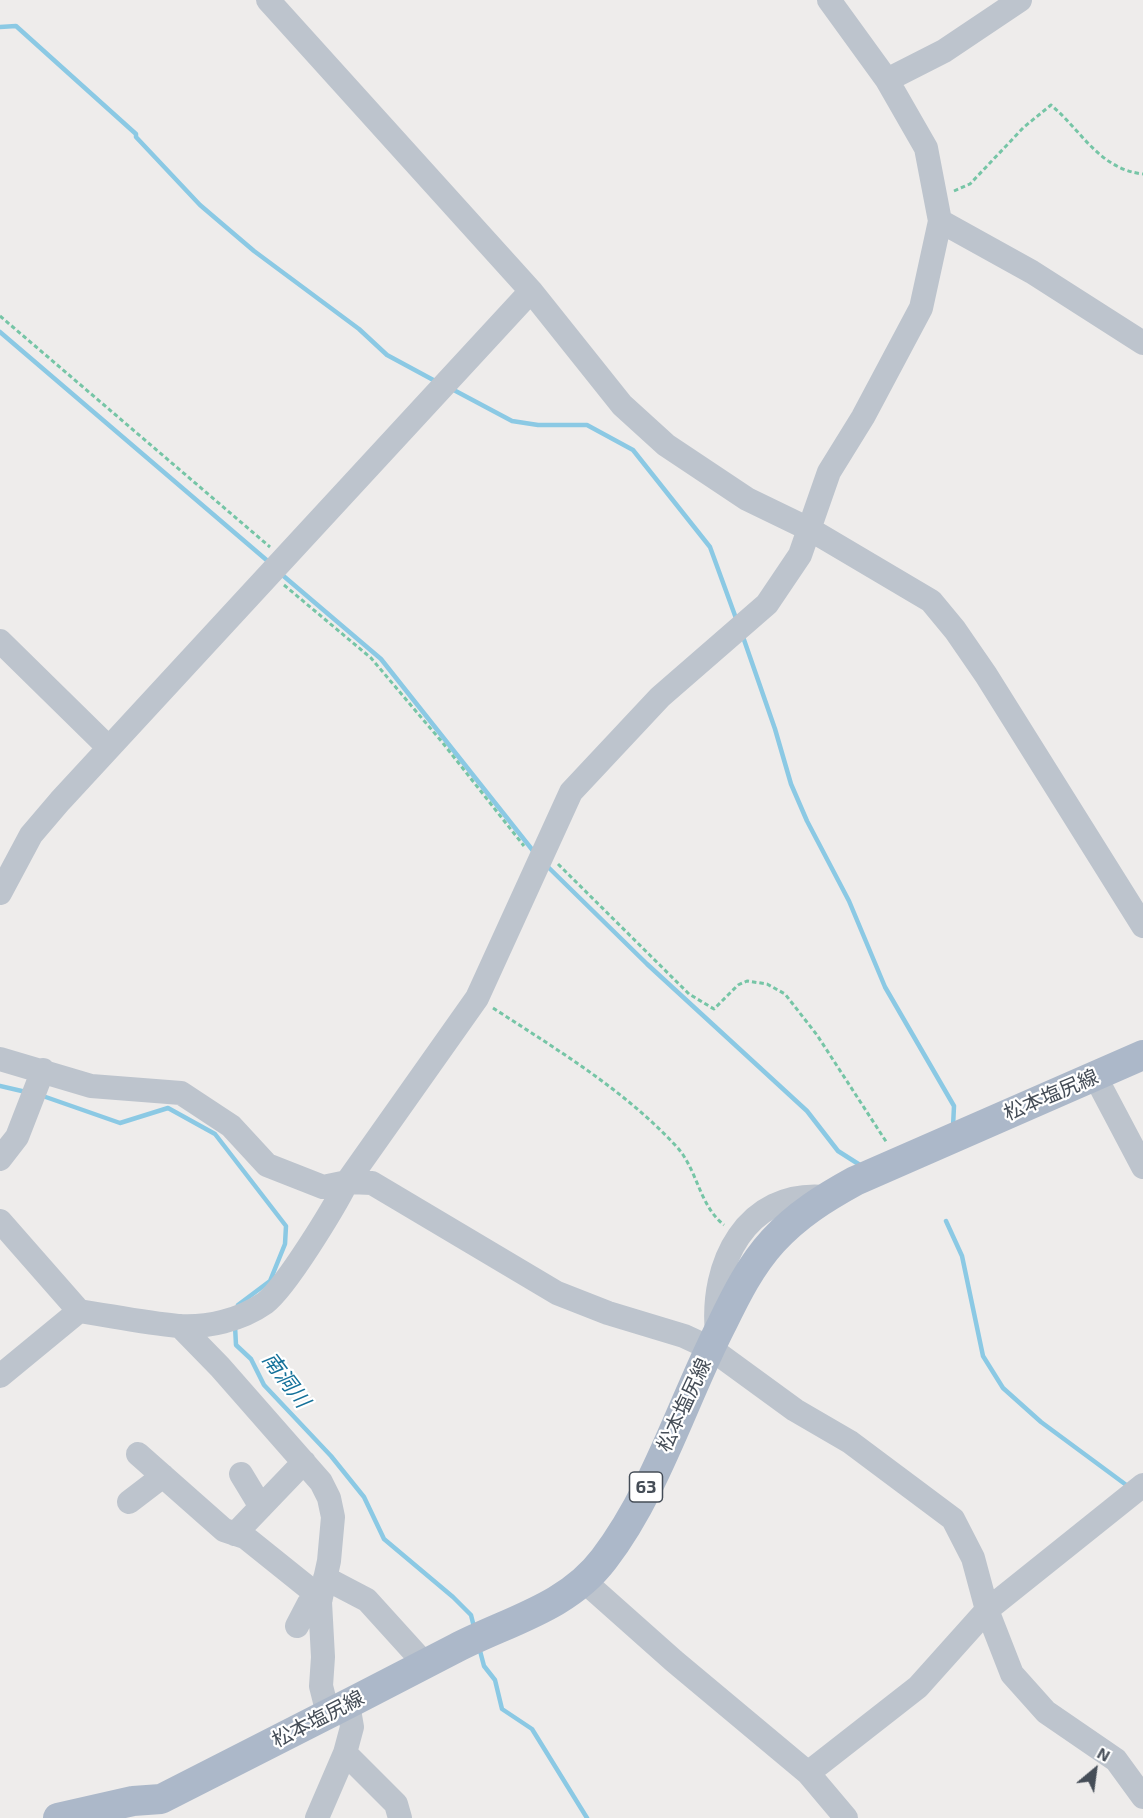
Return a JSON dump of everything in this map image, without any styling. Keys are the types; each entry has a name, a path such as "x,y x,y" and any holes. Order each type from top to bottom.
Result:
{"main road":[{"name":"松本塩尻線","path":"58,1818 133,1801 161,1799 425,1664 560,1600 584,1581 604,1559 638,1506 713,1340 758,1259 790,1224 825,1197 1143,1055"}],"street":[{"path":"268,0 531,291 621,405 666,445 747,499 811,530 931,601 944,615 986,675 1143,926"},
{"path":"0,1221 79,1311 180,1326 222,1323 265,1303 279,1288 336,1204 347,1182 477,998 571,792 660,697 767,604 801,555 829,472 863,417 921,308 939,210 926,148 886,80 829,0"},
{"path":"886,80 944,51 1020,0"},
{"path":"939,210 1143,343"},
{"path":"0,893 31,835 531,291"},
{"path":"0,641 109,748"},
{"path":"0,1059 91,1086 181,1093 231,1126 267,1165 323,1187 347,1182 372,1183 557,1293 684,1336 713,1340 795,1410 850,1442 953,1519 973,1558 987,1610 1012,1674 1046,1712 1116,1760 1143,1797"},
{"path":"0,1159 17,1137 43,1070"},
{"path":"1095,1076 1143,1167"},
{"path":"713,1340 721,1271 738,1237 753,1220 783,1202 799,1197 825,1197"},
{"path":"0,1376 79,1311"},
{"path":"220,1367 222,1323"},
{"path":"180,1326 220,1367 304,1462 321,1482 329,1498 333,1517 323,1588 321,1686 352,1727 345,1753 317,1818"},
{"path":"138,1454 224,1530 245,1537 323,1588 368,1600 425,1664"},
{"path":"235,1534 304,1462"},
{"path":"241,1474 261,1507"},
{"path":"129,1503 163,1476"},
{"path":"808,1773 918,1687 987,1610 1143,1485"},
{"path":"584,1581 674,1661 808,1773 846,1818"},
{"path":"297,1626 309,1603 323,1588"},
{"path":"345,1753 396,1804 400,1818"}],"path":[{"path":"939,210 970,184 1024,127 1051,105 1064,116 1087,145 1105,160 1129,172 1143,174"},
{"path":"0,316 277,567 371,658 541,856 680,986 706,1006 714,1009 738,985 747,981 767,984 785,994 818,1035 899,1162"},
{"path":"477,998 606,1082 677,1148 691,1167 708,1209 738,1237"}],"waterway":[{"path":"0,27 16,26 136,134 136,137 200,205 254,251 359,329 387,355 437,382"},
{"path":"0,332 270,563"},
{"path":"450,388 512,421 538,425 587,425 633,450 710,547 737,621"},
{"path":"280,573 381,659 534,852"},
{"path":"742,634 775,729 791,784 807,821 849,901 885,987 954,1106 953,1127"},
{"path":"546,865 647,964 807,1111 838,1151 860,1165"},
{"name":"南洞川","path":"0,1086 26,1092"},
{"name":"南洞川","path":"40,1095 120,1123 168,1108 215,1134 286,1226 285,1244 270,1281 238,1305"},
{"path":"946,1221 962,1256 983,1356 1003,1388 1041,1422 1129,1487"},
{"name":"南洞川","path":"235,1326 236,1345 251,1359 264,1385 331,1456 364,1497 384,1539 453,1597 471,1615 474,1627"},
{"name":"南洞川","path":"479,1647 484,1666 495,1680 502,1709 532,1729 587,1818"}]}
